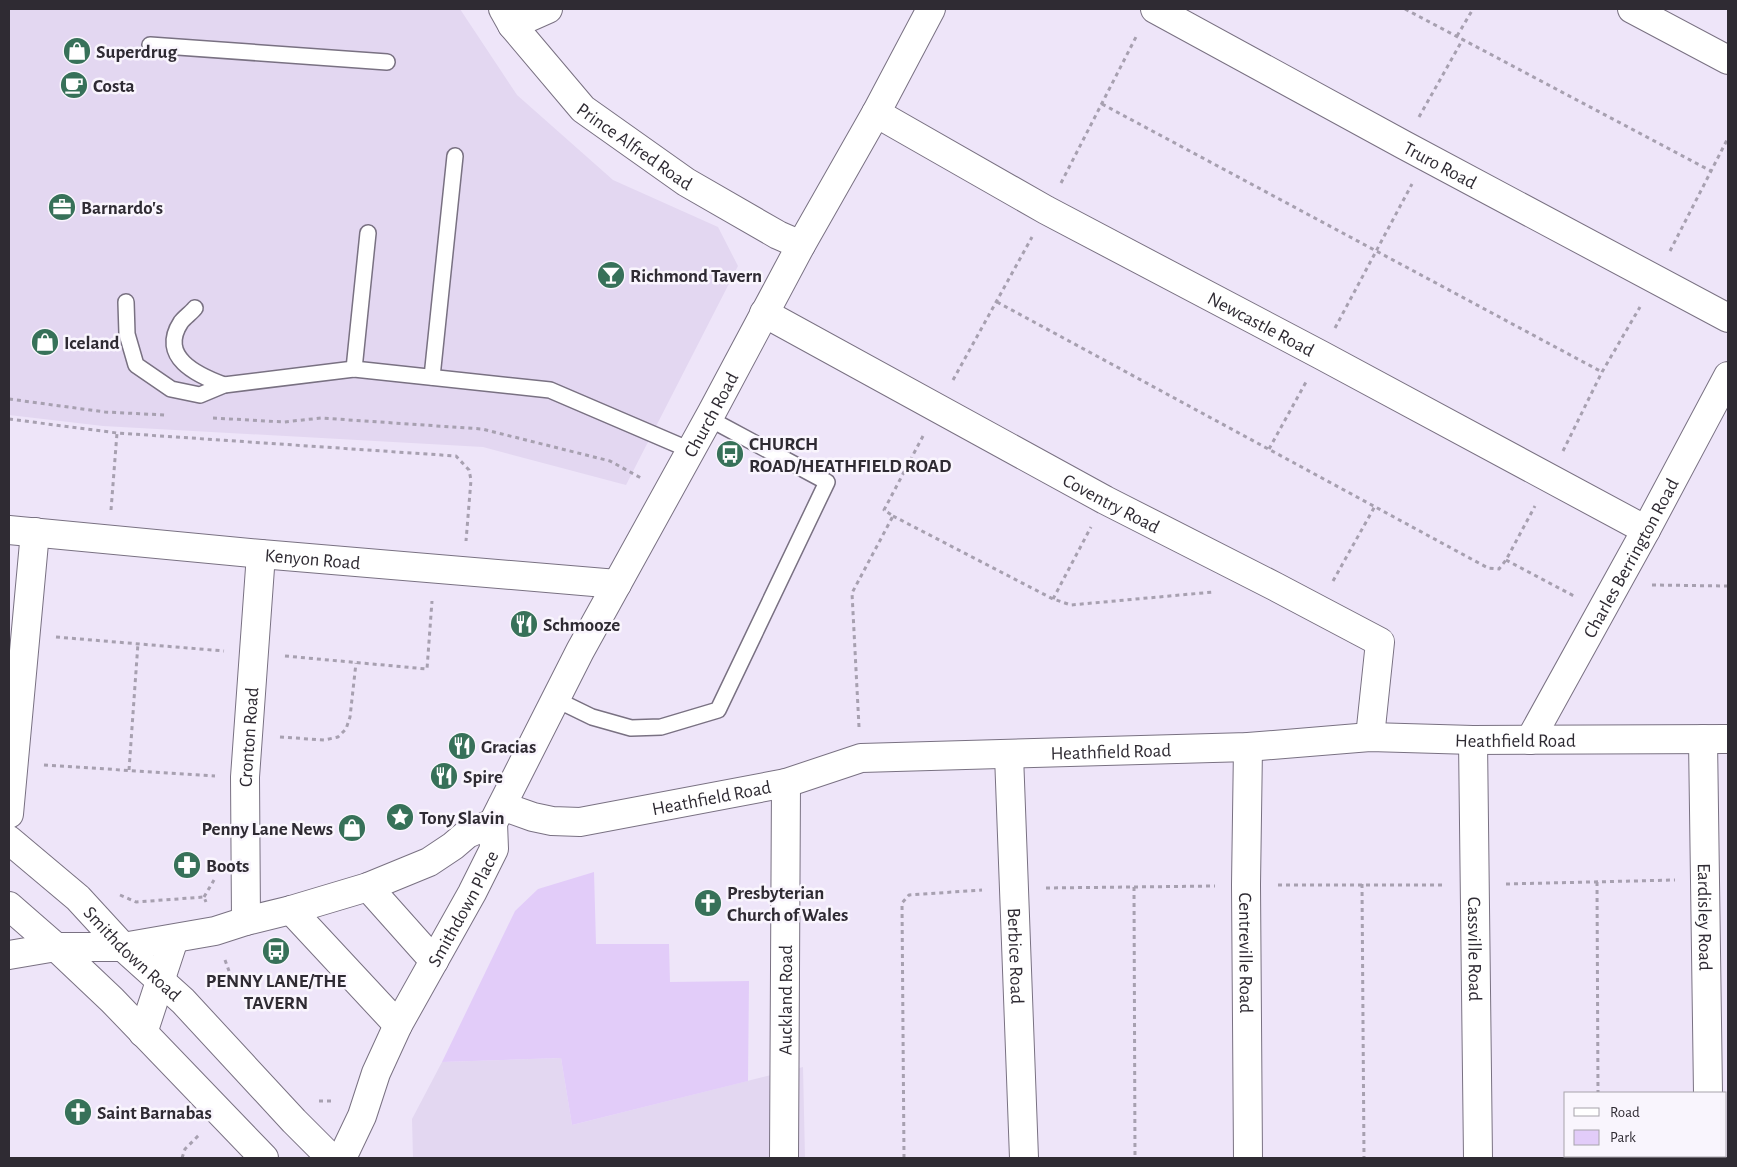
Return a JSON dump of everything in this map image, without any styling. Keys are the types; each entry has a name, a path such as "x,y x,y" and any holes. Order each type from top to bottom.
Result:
{"main road":[{"path":"508,17 548,9"},
{"name":"Church Road","path":"497,815 580,651 708,418 800,245 876,113 931,9"},
{"name":"Truro Road","path":"1155,9 1404,145 1728,318"},
{"path":"1632,9 1728,60"},
{"name":"Prince Alfred Road","path":"508,17 582,109 686,182 778,235 800,245"},
{"name":"Newcastle Road","path":"876,113 1046,210 1646,530"},
{"name":"Coventry Road","path":"764,313 1105,500 1380,642 1370,737"},
{"name":"Charles Berrington Road","path":"1530,740 1646,530 1728,376"},
{"path":"9,814 13,763 22,531"},
{"name":"Kenyon Road","path":"22,531 261,554 617,584"},
{"name":"Cronton Road","path":"246,921 245,778 261,554"},
{"name":"Heathfield Road","path":"497,815 580,822 786,783 861,758 1248,747 1370,737 1473,740 1716,739"},
{"name":"Eardisley Road","path":"1708,1092 1716,739"},
{"name":"Cassville Road","path":"1473,740 1478,1158"},
{"name":"Centreville Road","path":"1248,747 1246,885 1248,1158"},
{"name":"Berbice Road","path":"1009,755 1024,1158"},
{"name":"Auckland Road","path":"784,1158 786,783"},
{"name":"Smithdown Place","path":"9,954 56,947 123,947 216,931 290,910 368,887 429,862 497,815"},
{"name":"Smithdown Place","path":"342,1158 362,1116 376,1072 398,1025 472,893 494,849 497,815"},
{"name":"Smithdown Road","path":"9,840 78,898 123,947 183,1001 294,1121 331,1158"},
{"path":"368,887 434,961"},
{"path":"9,906 96,985 264,1158"},
{"path":"290,910 398,1025"},
{"path":"143,1033 174,939"}],"lane":[{"path":"150,45 387,62"},
{"path":"432,378 456,156"},
{"path":"354,369 368,233"},
{"path":"126,302 127,334 136,365 171,388 200,395 224,385 354,369 550,390 690,450"},
{"path":"195,308 182,322 174,338 177,356 188,369 204,378 224,385"},
{"path":"555,699 592,717 631,728 661,726 718,710 827,482 708,418"}],"path":[{"path":"1405,9 1711,171"},
{"path":"1456,36 1472,9"},
{"path":"1137,35 997,302 884,510 1053,599 1071,605 1217,592"},
{"path":"1404,145 1463,39"},
{"path":"1102,104 1602,372"},
{"path":"1269,449 1427,157"},
{"path":"9,399 105,412 174,416"},
{"path":"204,418 284,422 321,418 482,429 610,461 667,493"},
{"path":"9,419 117,433 456,456 469,470 471,480 464,571"},
{"path":"108,539 117,433"},
{"path":"1053,599 1105,500"},
{"path":"1317,610 1375,506"},
{"path":"861,758 852,593 893,516"},
{"path":"1506,560 1601,611"},
{"path":"1616,584 1728,586"},
{"path":"129,770 138,643"},
{"path":"248,734 324,740 338,737 346,729 350,717 356,663"},
{"path":"13,763 245,778"},
{"path":"78,898 87,882 136,902 204,897 216,931"},
{"path":"1596,882 1598,1092"},
{"path":"1362,884 1364,1158"},
{"path":"1134,887 1135,1158"},
{"path":"314,1100 337,1101"}],"shaded area":[{"path":"9,9 460,9 517,95 613,180 718,227 738,266 626,485 483,447 103,426 9,415"},
{"path":"561,1058 572,1125 803,1067 805,1158 413,1158 412,1119 442,1062"}],"green space":[{"path":"594,872 596,944 669,944 670,982 749,981 748,1081 572,1125 561,1058 442,1062 515,911 538,889"}],"place":[{"name":"Superdrug","path":"77,51"},
{"name":"Costa","path":"74,85"},
{"name":"Barnardo's","path":"62,207"},
{"name":"Richmond Tavern","path":"611,275"},
{"name":"Iceland","path":"45,342"},
{"name":"CHURCH ROAD/HEATHFIELD ROAD","path":"730,454"},
{"name":"Schmooze","path":"524,624"},
{"name":"Gracias","path":"462,746"},
{"name":"Spire","path":"444,776"},
{"name":"Tony Slavin","path":"400,817"},
{"name":"Penny Lane News","path":"352,828"},
{"name":"Boots","path":"187,865"},
{"name":"Presbyterian Church of Wales","path":"708,903"},
{"name":"PENNY LANE/THE TAVERN","path":"276,951"},
{"name":"Saint Barnabas","path":"78,1112"}]}
